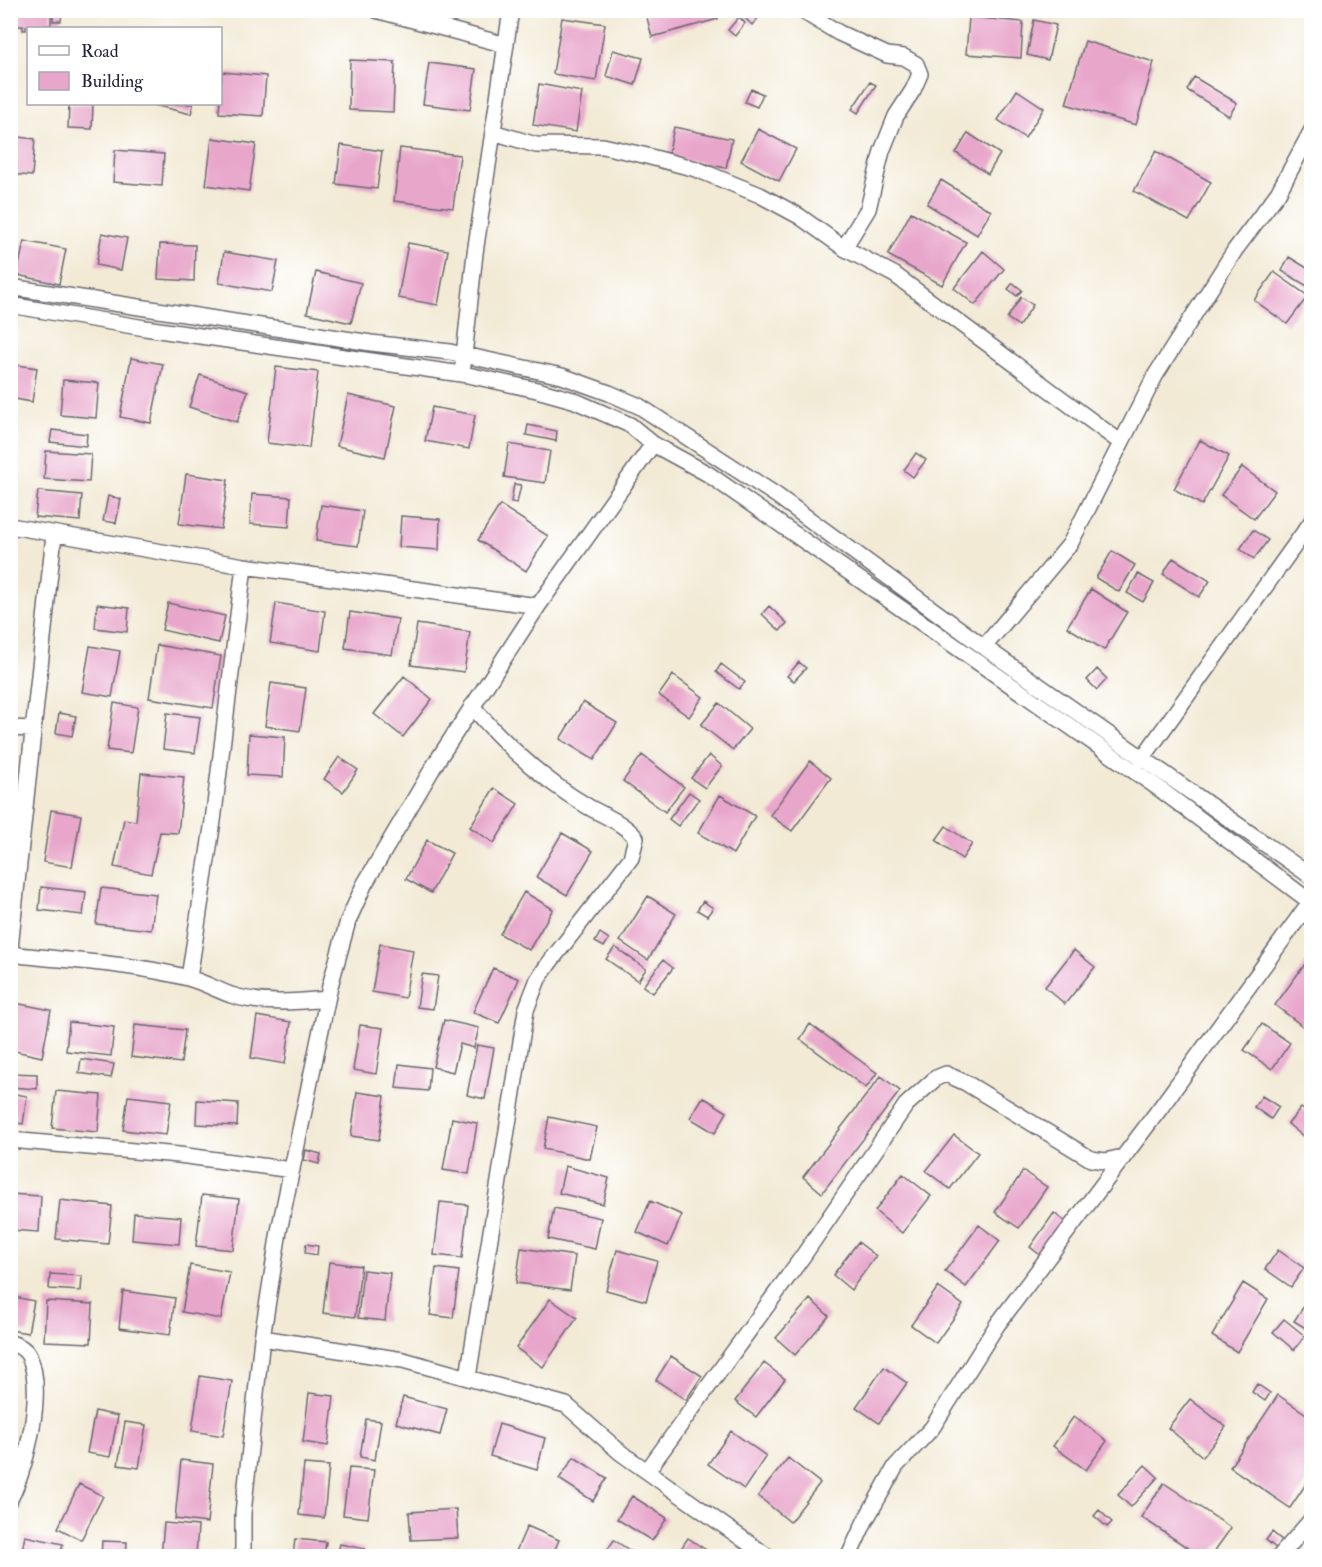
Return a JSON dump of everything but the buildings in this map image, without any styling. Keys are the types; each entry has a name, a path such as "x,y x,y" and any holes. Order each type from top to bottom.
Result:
{"street":[{"path":"376,10 506,45"},
{"path":"462,374 475,253 511,10"},
{"path":"801,10 838,33 887,56 904,57 916,64 920,74 913,90 896,116 882,151 868,209 844,248"},
{"path":"984,647 1070,544 1155,376 1235,250 1278,193 1311,130"},
{"path":"493,132 552,147 603,146 696,170 760,195 799,216 844,248 895,275 1120,442"},
{"path":"10,287 464,355 586,383 639,406 776,495 984,647 1311,877"},
{"path":"10,305 145,328 462,374 573,400 630,425 653,444 708,474 932,629 1156,787 1311,902 997,1325 932,1428 896,1466 865,1521 849,1557"},
{"path":"243,1557 243,1512 262,1338 279,1231 338,950 364,885 436,761 538,606 653,444"},
{"path":"1142,759 1311,521"},
{"path":"10,526 244,566 538,606"},
{"path":"10,948 54,535"},
{"path":"189,978 213,821 244,566"},
{"path":"468,1377 526,1010 538,980 550,962 631,858 636,838 629,829 586,806 533,767 499,738 472,706"},
{"path":"10,728 32,729"},
{"path":"10,954 136,969 189,978 233,995 261,1001 290,1003 327,999"},
{"path":"647,1471 804,1256 906,1105 936,1078 946,1074 966,1083 1091,1159 1105,1161 1123,1157"},
{"path":"10,1140 179,1155 292,1170"},
{"path":"262,1338 403,1360 566,1405 621,1453 767,1557"},
{"path":"10,1342 21,1347 28,1354 34,1379 35,1398 18,1483 10,1499"},
{"path":"1280,1557 1311,1519"}]}
